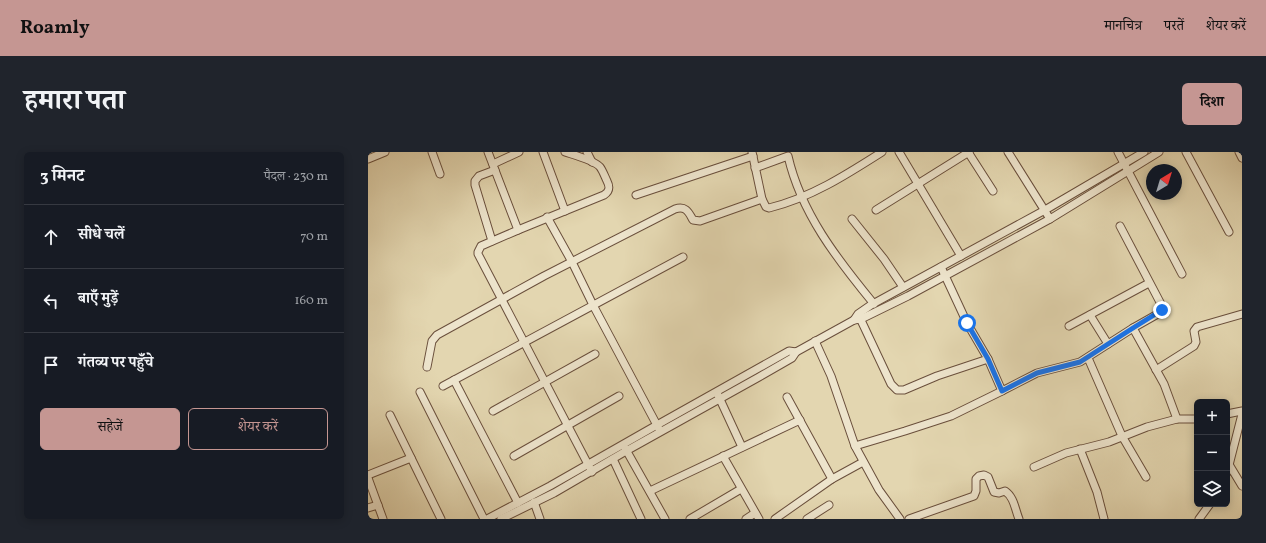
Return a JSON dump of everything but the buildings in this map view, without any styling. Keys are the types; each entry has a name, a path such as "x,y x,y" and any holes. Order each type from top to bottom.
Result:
{"street":[{"path":"368,159 385,152"},
{"path":"432,152 440,174"},
{"path":"488,152 518,230"},
{"path":"492,241 475,181 479,176 519,152"},
{"path":"543,152 565,210"},
{"path":"565,152 598,165 602,170 609,186 608,193 547,217 481,246 478,254 590,468"},
{"path":"587,152 592,162"},
{"path":"636,195 752,154 762,199 764,204 769,208 802,198 849,173 882,152"},
{"path":"899,152 919,183 961,256"},
{"path":"876,210 968,152 993,191"},
{"path":"1008,152 1050,219"},
{"path":"1118,152 1182,274"},
{"path":"858,318 874,304 903,287 1045,210 1144,152"},
{"path":"420,392 485,519 590,468 613,459 624,448 661,432 789,352 796,352 858,318 945,276 1050,219 1159,152"},
{"path":"1186,152 1229,232"},
{"path":"1239,152 1242,158"},
{"path":"755,168 788,154 792,173 802,198 823,237 840,263 874,304"},
{"path":"1105,175 1108,183"},
{"path":"427,367 434,337 501,299 678,208 685,208 690,213 693,220 700,221 762,199"},
{"path":"547,217 661,432"},
{"path":"852,219 903,287"},
{"path":"855,446 951,416 1037,373 1072,365 1088,358 1162,310 1162,306 1120,226"},
{"path":"443,386 683,257"},
{"path":"940,267 967,323 988,359 1002,391"},
{"path":"1069,326 1149,283"},
{"path":"1156,370 1194,346 1196,342 1194,330 1197,327 1242,314"},
{"path":"1090,315 1108,344"},
{"path":"858,318 891,384 897,390 904,390 937,376 988,359"},
{"path":"1133,328 1164,384 1177,419"},
{"path":"815,342 831,376 855,446 880,490 900,519"},
{"path":"493,411 596,354"},
{"path":"1088,358 1122,436 1146,477"},
{"path":"454,380 518,503"},
{"path":"501,519 554,493 657,425 718,395"},
{"path":"718,395 742,447"},
{"path":"514,456 619,396"},
{"path":"788,397 832,479"},
{"path":"1230,413 1242,411"},
{"path":"1230,461 1242,414"},
{"path":"390,415 441,519"},
{"path":"1034,467 1066,453 1109,442 1147,427 1177,419 1194,418"},
{"path":"650,492 800,420"},
{"path":"624,448 665,519"},
{"path":"1080,449 1097,492 1104,519"},
{"path":"724,456 757,516 746,519"},
{"path":"368,475 411,458"},
{"path":"613,459 641,519"},
{"path":"775,519 832,479 863,462"},
{"path":"1230,471 1242,486"},
{"path":"909,519 974,496 976,491 976,479 979,476 984,475 987,476 994,492 999,493 1005,491 1008,493 1012,499 1019,519"},
{"path":"368,478 383,519"},
{"path":"690,519 741,489"},
{"path":"534,502 540,519"},
{"path":"368,508 378,505"},
{"path":"807,519 829,505"},
{"path":"1199,519 1208,507"}],"route":[{"path":"967,323 971,332 984,351 1002,391 1042,371 1072,365 1088,358 1133,328 1160,313 1162,310"}]}
